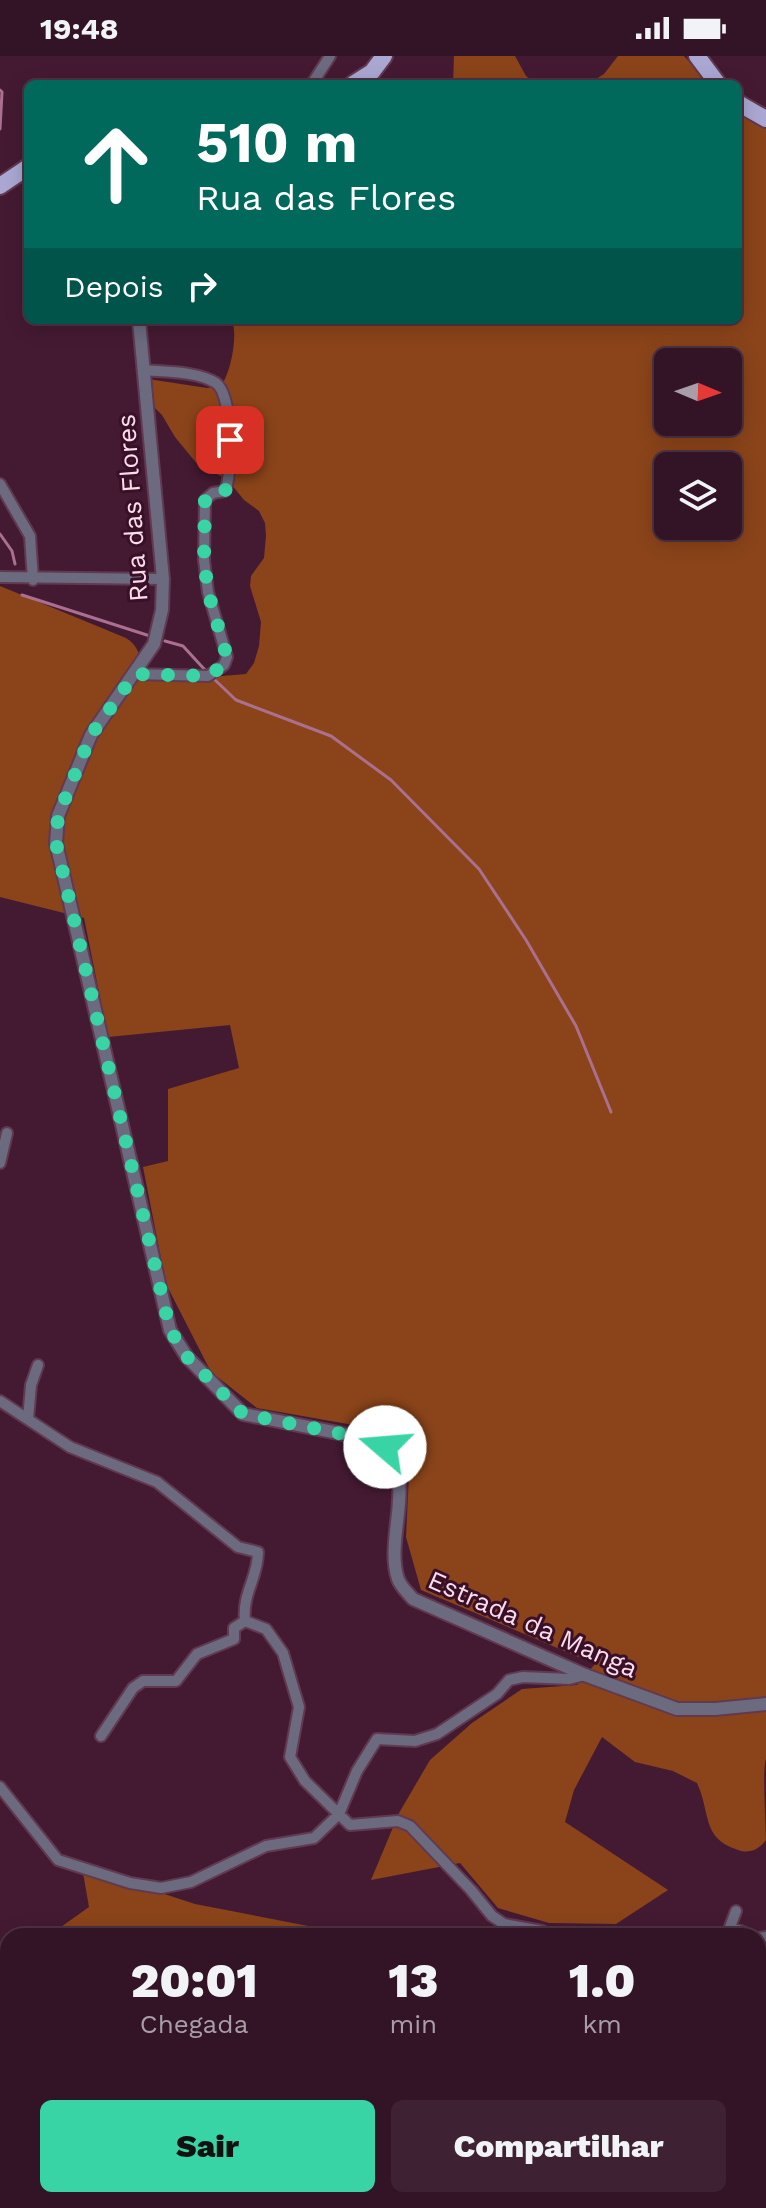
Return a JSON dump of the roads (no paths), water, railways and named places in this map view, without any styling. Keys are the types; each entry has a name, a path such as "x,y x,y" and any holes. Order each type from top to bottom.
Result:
{"main road":[{"path":"359,80 372,72 384,56"},
{"path":"697,56 715,80"},
{"path":"742,105 766,119"},
{"path":"0,186 24,170"}],"street":[{"path":"315,80 330,56"},
{"name":"Rua das Flores","path":"81,951 56,843 58,816 91,735 154,644 162,610 163,579 139,324"},
{"path":"135,674 208,676 224,665 227,657 208,592 203,538 205,500 213,493 225,491 228,483 230,440 225,393 215,382 143,370"},
{"path":"0,484 30,536 33,580"},
{"path":"0,577 33,580 163,579"},
{"name":"Estrada da Manga","path":"81,951 170,1330 187,1357 243,1414 373,1440 385,1447 400,1478 394,1562 399,1583 413,1599 585,1675 677,1709 766,1704"},
{"path":"0,1163 7,1133"},
{"path":"28,1419 31,1385 38,1365"},
{"path":"0,1401 70,1447 157,1482 238,1547 258,1552 258,1565 243,1603 245,1621"},
{"path":"101,1736 133,1688 143,1681 176,1681 197,1654 234,1639 234,1628 245,1621"},
{"path":"245,1621 266,1629 283,1653 299,1707 290,1757 305,1781 350,1825 398,1821 410,1826 492,1916 504,1924 526,1928"},
{"path":"0,1787 58,1860 130,1883 161,1888 191,1882 266,1846 314,1838 339,1814 357,1771 377,1739 415,1741 437,1734 497,1694 509,1680 523,1677 569,1679 585,1675"},
{"path":"732,1928 730,1927 736,1911"}],"waterway":[{"path":"0,90 0,129"},
{"path":"0,534 12,551 15,564"},
{"path":"22,595 150,636"},
{"path":"165,641 183,646 205,670"},
{"path":"215,680 236,700 331,736 391,780 479,869 526,940 576,1026 611,1112"}]}
